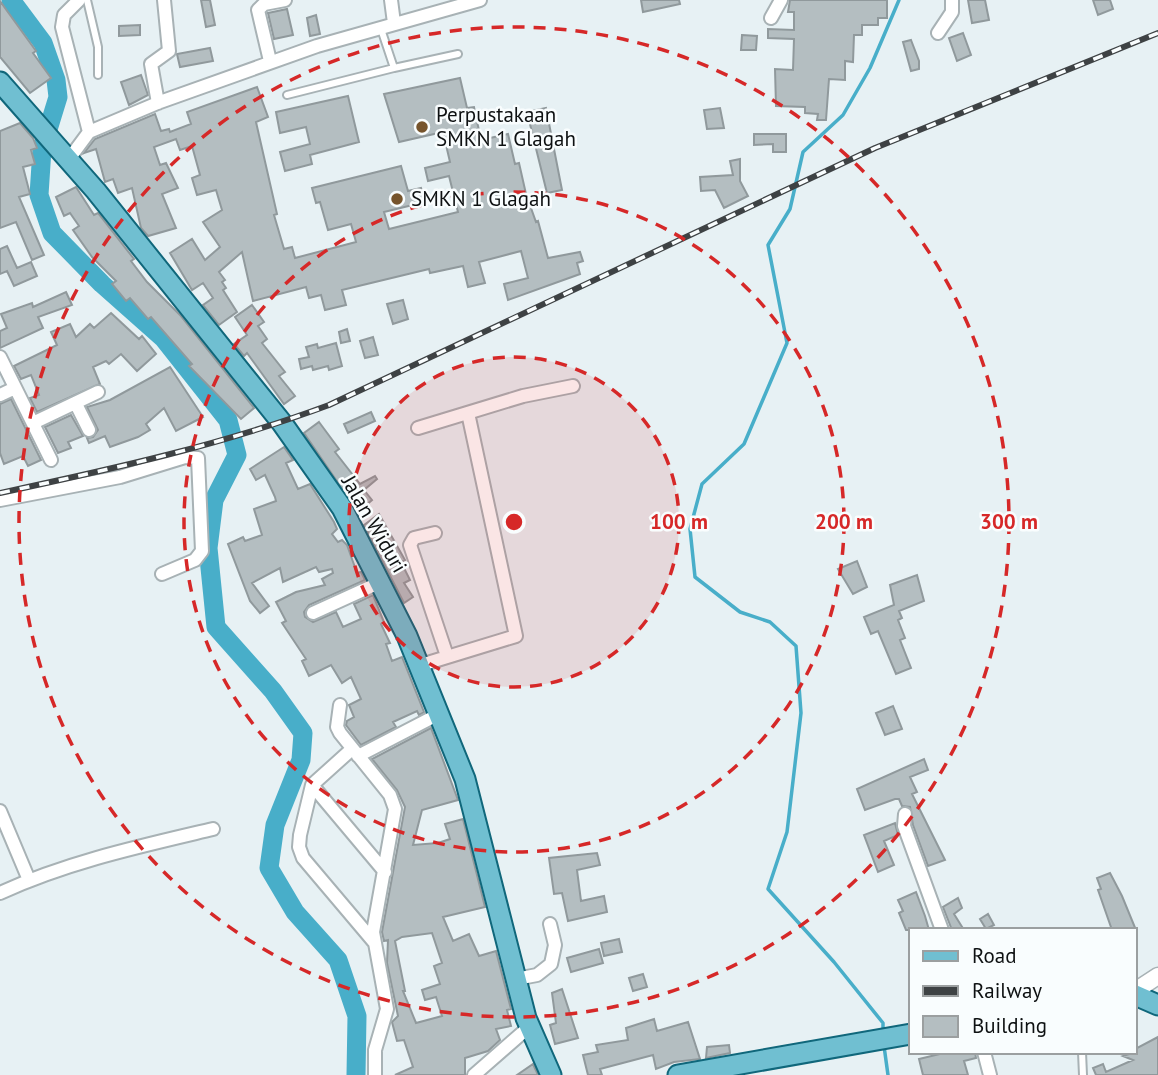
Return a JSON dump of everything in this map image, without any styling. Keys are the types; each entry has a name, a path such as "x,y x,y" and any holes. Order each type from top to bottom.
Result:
{"main road":[{"name":"Jalan Widuri","path":"0,82 67,156 302,449 342,508 425,664 439,713 469,791 526,977 531,1032 551,1075"},
{"path":"1137,994 1158,1005"},
{"path":"678,1075 860,1040 909,1034"}],"street":[{"path":"79,0 64,15 62,27 89,132"},
{"path":"158,103 151,69 153,62 169,51 164,0"},
{"path":"271,61 258,10 264,4 285,0"},
{"path":"391,0 394,23"},
{"path":"67,156 89,132 158,103 271,61 480,0"},
{"path":"771,19 781,0"},
{"path":"939,33 952,12 952,0"},
{"path":"0,358 51,460"},
{"path":"418,428 523,396 573,386"},
{"path":"0,395 15,388"},
{"path":"33,423 98,392"},
{"path":"76,404 89,430"},
{"path":"425,664 516,636 468,413"},
{"path":"0,500 120,477 195,457 200,464 202,551 195,560 162,574"},
{"path":"435,533 414,538 410,545 445,657"},
{"path":"313,612 381,582"},
{"path":"340,705 337,727 390,795 395,809 374,924 374,942 387,1009 375,1050 375,1075"},
{"path":"374,942 300,851 300,835 312,785 355,753 439,713"},
{"path":"312,785 385,872"},
{"path":"0,811 29,880"},
{"path":"905,814 904,825 941,928"},
{"path":"0,893 29,880 97,858 213,830"},
{"path":"526,977 545,972 554,957 550,923"},
{"path":"1137,992 1158,976"},
{"path":"474,1075 531,1032"},
{"path":"985,1054 990,1075"}],"lane":[{"path":"87,0 98,47 98,75"},
{"path":"380,27 394,68"},
{"path":"287,94 458,54"},
{"path":"1082,1054 1083,1075"}],"building":[{"path":"201,0 210,0 215,25 206,27"},
{"path":"641,0 679,0 680,4 643,12"},
{"path":"790,0 887,0 887,18 878,18 878,25 862,25 862,35 854,35 853,62 845,61 845,80 829,79 826,120 817,120 818,114 805,113 805,107 776,106 775,69 793,70 794,39 768,38 768,29 794,30 794,12 788,12"},
{"path":"968,0 985,0 989,20 972,23"},
{"path":"1093,0 1110,0 1113,9 1098,15"},
{"path":"0,1 36,51 33,53 51,78 30,93 0,57"},
{"path":"287,9 293,35 274,39 268,13"},
{"path":"316,15 320,34 310,36 307,18"},
{"path":"140,25 140,35 119,36 119,26"},
{"path":"963,33 971,55 957,61 949,38"},
{"path":"742,35 757,36 756,50 741,50"},
{"path":"911,40 919,61 919,69 911,71 903,42"},
{"path":"210,48 213,61 180,67 177,54"},
{"path":"141,75 148,95 129,105 121,82"},
{"path":"460,78 467,108 474,107 481,140 508,134 515,164 519,163 526,194 536,222 538,221 548,258 580,252 583,261 577,263 580,274 508,300 504,284 528,278 521,251 479,262 485,283 468,287 463,266 430,273 429,269 342,290 346,305 325,310 321,295 309,298 306,287 253,301 242,252 219,272 225,280 222,282 226,288 223,290 237,312 219,325 203,305 213,298 203,283 192,290 170,253 192,239 205,260 220,247 203,222 222,210 216,190 197,195 192,178 200,175 192,146 180,150 176,139 154,147 160,165 166,163 178,188 162,194 176,228 148,236 141,228 132,188 118,193 113,179 105,182 96,149 84,153 95,139 155,114 161,131 169,129 170,132 191,124 187,112 257,87 268,117 256,122 277,214 274,215 284,249 292,247 295,258 356,242 351,224 328,230 320,202 316,203 312,188 401,166 408,191 421,188 425,202 384,212 389,229 458,212 449,176 428,181 425,168 450,162 443,132 399,142 384,94"},
{"path":"348,96 359,142 310,155 312,164 285,171 280,152 310,144 306,127 280,133 276,112"},
{"path":"546,108 562,190 547,193 527,112"},
{"path":"720,108 724,128 707,129 704,110"},
{"path":"20,123 33,138 37,148 31,150 35,164 23,167 30,194 19,197 44,255 32,260 16,222 0,228 0,131"},
{"path":"754,134 786,134 786,152 773,152 773,144 754,145"},
{"path":"740,159 740,181 748,196 724,208 715,190 701,191 700,177 733,175 730,161"},
{"path":"76,187 94,215 98,213 134,259 131,261 147,282 180,315 254,408 241,419 189,366 192,364 151,317 148,319 130,298 126,301 112,284 116,281 92,257 73,230 79,226 70,213 64,216 56,197"},
{"path":"7,246 17,268 31,262 37,276 14,286 7,271 0,274 0,249"},
{"path":"66,292 72,305 38,317 43,328 0,348 0,331 7,328 1,314 32,303 33,307"},
{"path":"403,300 408,319 393,324 387,304"},
{"path":"252,305 264,322 258,326 267,339 262,343 285,372 279,376 295,396 284,404 247,353 244,356 234,344 247,335 235,317"},
{"path":"111,313 139,339 142,336 156,354 137,371 121,354 109,364 106,361 93,367 100,384 37,412 30,398 39,395 31,375 21,379 14,366 57,345 51,332 70,324 76,337 90,324 94,328"},
{"path":"347,329 350,341 341,343 339,332"},
{"path":"373,337 378,355 365,358 360,341"},
{"path":"336,343 342,366 329,370 328,366 313,370 312,366 301,369 299,359 309,357 306,347 317,344 318,348"},
{"path":"170,367 203,417 176,431 164,408 146,424 150,430 138,437 110,447 105,436 89,443 87,438 93,437 98,430 87,407 110,400"},
{"path":"11,399 41,460 28,466 23,456 4,464 0,453 0,404"},
{"path":"371,412 375,421 348,433 344,424"},
{"path":"71,415 83,436 68,442 71,448 58,453 45,427"},
{"path":"319,422 339,449 335,452 360,484 375,476 377,479 364,490 372,500 358,512 304,433"},
{"path":"284,447 293,460 286,463 298,489 310,484 334,522 337,529 332,534 338,542 342,540 347,545 357,573 361,572 365,580 309,605 304,612 305,617 313,622 336,612 343,627 361,619 354,604 373,595 384,622 381,624 390,643 386,644 392,661 402,657 424,712 419,715 417,711 393,722 396,727 361,745 346,725 347,721 354,717 349,705 361,699 351,677 342,683 331,665 309,676 302,661 306,659 282,623 286,621 276,602 296,592 325,585 322,579 333,573 332,569 319,572 316,567 283,582 280,568 252,583 269,606 260,613 250,601 228,544 243,537 245,541 262,535 254,509 276,501 265,475 256,480 250,469"},
{"path":"379,514 405,560 401,562 410,580 404,583 413,597 404,603 364,525"},
{"path":"857,561 867,587 853,594 838,569"},
{"path":"917,575 924,601 899,611 902,618 898,620 905,638 900,640 911,668 896,674 878,631 871,634 864,617 894,605 890,585"},
{"path":"893,706 902,729 885,735 876,713"},
{"path":"431,728 458,800 422,810 413,845 450,839 445,824 463,819 485,907 443,917 453,941 469,934 479,956 496,951 511,1009 507,1010 511,1026 496,1029 500,1040 488,1051 465,1058 465,1075 395,1075 413,1067 404,1040 397,1041 392,1022 398,1016 387,963 388,940 384,941 382,932 405,807 397,790 372,759","holes":["432,933 442,963 434,966 440,984 422,990 425,1000 436,997 442,1016 416,1023 403,991 395,941 402,937"]},
{"path":"924,759 928,770 910,777 917,792 912,794 945,860 928,866 913,825 910,807 902,806 899,799 895,799 865,810 857,789"},
{"path":"895,823 898,835 884,841 894,865 878,872 864,835"},
{"path":"597,853 600,865 577,870 581,901 604,896 607,912 568,921 562,893 554,894 549,858"},
{"path":"1110,873 1135,928 1111,928 1098,890 1101,889 1097,878"},
{"path":"916,892 928,928 906,930 899,913 903,911 898,900"},
{"path":"958,898 962,908 954,914 963,928 951,928 943,907"},
{"path":"988,914 994,925 985,928 980,919"},
{"path":"619,939 622,952 604,956 601,943"},
{"path":"599,949 603,963 571,972 567,958"},
{"path":"643,974 647,987 633,991 629,978"},
{"path":"562,989 578,1038 555,1044 550,1025 556,1023 552,993"},
{"path":"654,1019 657,1031 688,1022 700,1059 674,1062 656,1069 653,1055 600,1069 602,1075 588,1075 583,1055 598,1052 596,1045 628,1040 626,1028"},
{"path":"1158,1037 1158,1075 1096,1075 1093,1068 1103,1064 1106,1072 1133,1060 1123,1056 1137,1054 1137,1048"},
{"path":"729,1045 730,1053 706,1058 707,1047"},
{"path":"940,1054 975,1054 976,1058 964,1061 968,1075 923,1075 919,1059"},
{"path":"533,1064 538,1075 517,1075"}],"waterway":[{"path":"11,0 43,43 56,80 58,97 42,149 39,195 52,233 102,284 164,339 228,420 237,455 214,500 208,548 216,627 273,691 303,733 301,760 275,825 269,868 295,912 338,960 357,1016 356,1075"},
{"path":"883,1031 883,1023 834,962 768,889 787,832 801,713 796,646 770,622 740,612 695,577 690,529 702,484 744,444 787,343 768,245 790,209 803,152 843,115 870,68 899,0"},
{"path":"884,1046 888,1075"}],"railway":[{"path":"0,493 207,444 329,405 875,148 1158,33"}],"place":[{"name":"Perpustakaan SMKN 1 Glagah","path":"422,127"},
{"name":"SMKN 1 Glagah","path":"397,199"}]}
